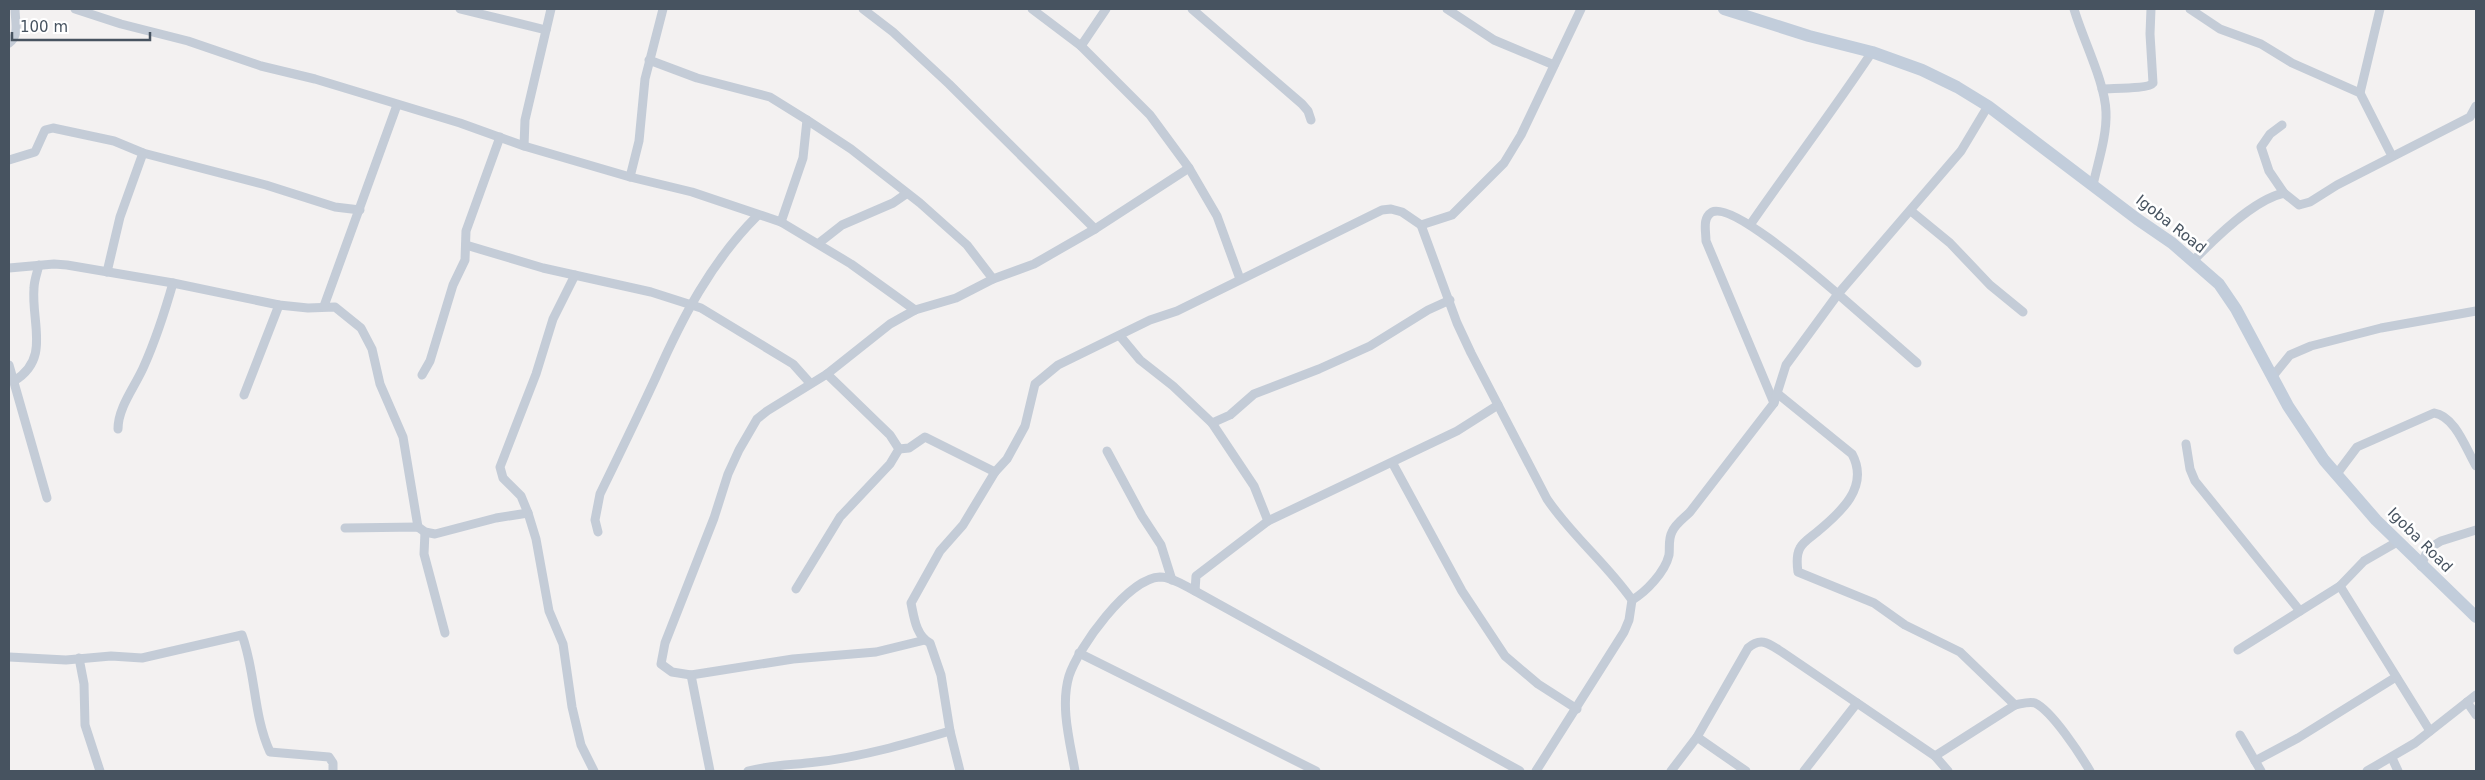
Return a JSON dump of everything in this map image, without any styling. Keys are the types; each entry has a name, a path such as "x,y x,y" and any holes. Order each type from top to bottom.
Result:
{"street":[{"path":"9,43 13,40 17,31 15,9"},
{"path":"75,9 104,13 121,24 188,41 261,66 315,79 524,146 630,177 692,192 757,216 781,222 819,243 915,310"},
{"path":"460,9 546,30"},
{"path":"524,146 525,120 551,9"},
{"path":"630,177 639,141 642,104 649,60 663,9"},
{"path":"863,9 894,32 1095,229"},
{"path":"1032,9 1081,46 1150,115 1189,168 1217,216 1240,279"},
{"path":"1081,46 1106,9"},
{"path":"1192,9 1302,104 1311,120"},
{"path":"1447,9 1494,40 1554,65"},
{"path":"1421,225 1452,215 1504,163 1521,135 1581,9"},
{"name":"Igoba Road","path":"1724,9 1809,36 1872,52 1922,70 1988,106 2172,243 2219,284 2236,309 2309,440 2336,475 2397,542 2476,617"},
{"path":"2074,9 2102,89 2106,111 2106,129 2093,185"},
{"path":"2102,89 2122,86 2146,88 2153,84 2150,34 2152,9"},
{"path":"2190,9 2220,29 2261,44 2292,63 2360,93 2392,156"},
{"path":"2360,93 2380,9"},
{"path":"1750,225 1792,162 1836,106 1872,52"},
{"path":"649,60 697,78 770,97 807,120 851,148 906,194 920,203 963,241 993,278"},
{"path":"324,306 397,105"},
{"path":"1536,771 1624,632 1629,620 1632,600 1646,590 1666,563 1669,554 1670,534 1674,528 1690,512 1776,398 1786,365 1838,294 1961,151 1988,106"},
{"path":"2282,125 2270,134 2261,147 2270,171 2284,193 2298,205 2310,202 2336,185 2470,117 2476,106"},
{"path":"781,222 803,158 807,120"},
{"path":"9,160 24,157 35,152 45,130 53,128 114,141 143,153 259,184 335,207 360,210"},
{"path":"422,375 430,361 453,285 465,260 466,231 500,137"},
{"path":"107,272 120,217 143,153"},
{"path":"925,640 876,652 793,660 690,676 665,669 662,664 662,657 689,579 714,518 728,474 757,419 810,383 828,374 890,324 915,310 956,298 993,278 1034,264 1095,229 1189,168"},
{"path":"2193,261 2215,239 2244,216 2272,196 2284,193"},
{"path":"819,243 842,225 893,203 906,194"},
{"path":"960,771 950,731 938,663 930,643 925,640 916,625 911,603 940,551 963,525 995,472 1007,459 1025,426 1035,384 1058,366 1150,320 1177,311 1240,279 1301,252 1382,210 1391,209 1402,212 1421,225 1471,353 1518,448 1560,519 1578,535 1632,600"},
{"path":"1917,363 1838,294 1750,225 1724,212 1714,211 1705,220 1706,240 1776,398 1847,449 1858,464 1856,487 1851,497 1842,512 1800,549 1797,565 1798,572 1874,603 1905,625 1960,652 2015,705"},
{"path":"1911,211 1950,243 1990,285 2023,312"},
{"path":"598,532 595,520 600,494 690,306 733,241 757,216"},
{"path":"466,245 575,275 651,292 701,308 793,364 810,383"},
{"path":"14,381 27,373 33,363 37,329 34,286 39,265"},
{"path":"9,268 68,265 173,283 279,305 308,308 335,307 361,328 372,349 380,384 403,437 422,530 424,554 445,633"},
{"path":"575,275 553,319 536,374 500,467 503,478 521,496 528,513 536,539 549,611 563,644 572,707 581,745 594,771"},
{"path":"118,430 118,417 144,366 166,308 173,283"},
{"path":"1212,423 1230,415 1254,394 1319,369 1370,346 1428,310 1450,300"},
{"path":"244,395 279,305"},
{"path":"2273,376 2290,355 2311,346 2381,328 2476,311"},
{"path":"1120,336 1140,360 1174,386 1212,423 1254,486 1268,521"},
{"path":"9,365 47,498"},
{"path":"828,374 890,436 899,449"},
{"path":"1195,591 1196,576 1268,521 1457,432 1498,405"},
{"path":"2336,475 2357,447 2434,412 2442,414 2453,426 2476,466"},
{"path":"899,449 909,448 925,437 995,472"},
{"path":"2186,444 2190,469 2195,481 2300,611"},
{"path":"796,589 840,517 890,464 899,449"},
{"path":"1107,451 1142,516 1161,545 1172,580"},
{"path":"1392,464 1462,592 1505,656 1538,684 1577,709"},
{"path":"344,528 422,530 435,534 496,518 528,513"},
{"path":"2421,566 2428,549 2441,541 2476,530"},
{"path":"2238,650 2340,586 2364,561 2397,542"},
{"path":"1075,771 1066,705 1069,677 1079,653 1090,636 1128,593 1151,579 1160,577 1172,580 1195,591 1520,771"},
{"path":"2340,586 2430,731"},
{"path":"907,645 916,625"},
{"path":"9,657 142,658 242,635 250,659 263,738 270,752 329,757 333,763 333,771"},
{"path":"1671,771 1697,737 1748,648 1756,642 1765,642 1857,703 1935,756 1948,771"},
{"path":"1079,653 1316,771"},
{"path":"79,658 84,684 85,724 100,771"},
{"path":"690,676 710,771"},
{"path":"2255,761 2298,738 2396,677"},
{"path":"2367,771 2392,758 2476,695"},
{"path":"1935,756 2015,705 2030,702 2040,706 2061,729 2090,771"},
{"path":"2467,702 2476,715"},
{"path":"1804,771 1857,703"},
{"path":"748,771 780,764 816,762 870,752 950,731"},
{"path":"2240,735 2262,771"},
{"path":"1697,737 1746,771"},
{"path":"2392,758 2398,771"}]}
